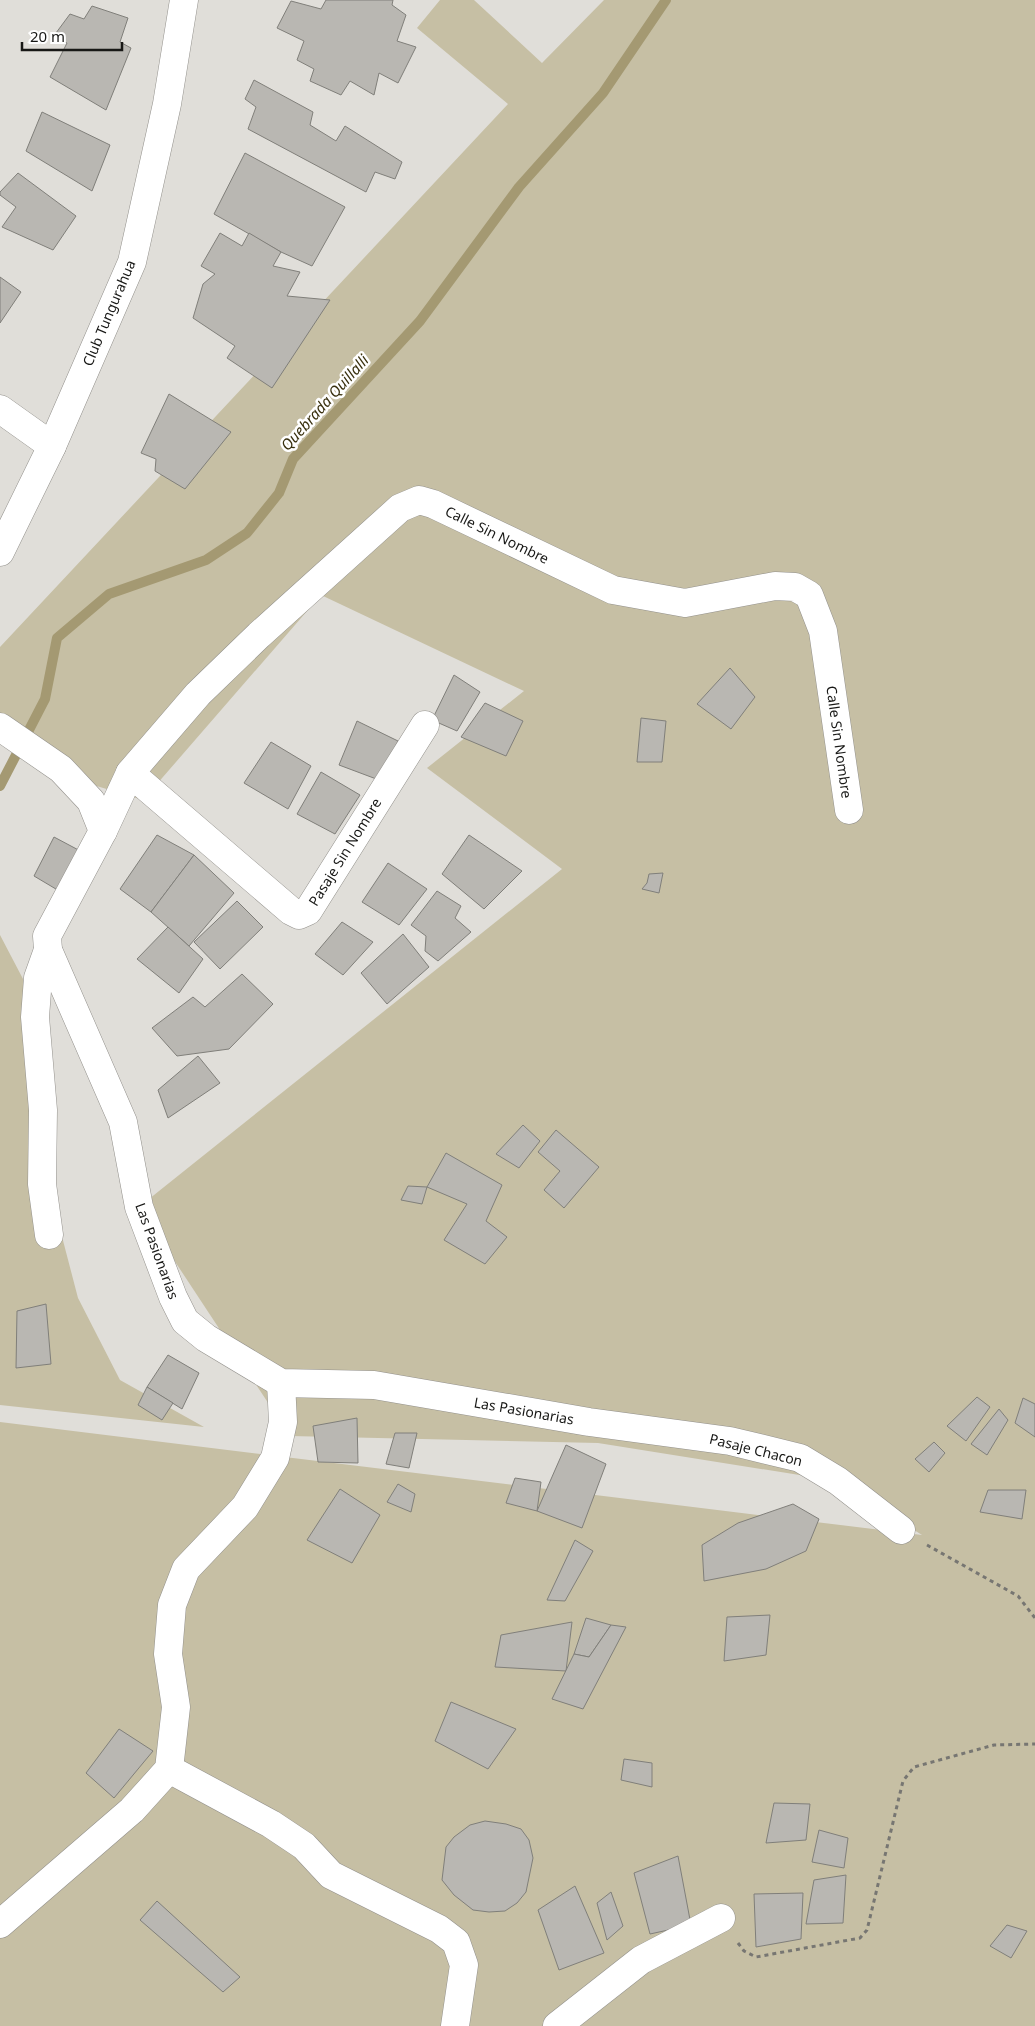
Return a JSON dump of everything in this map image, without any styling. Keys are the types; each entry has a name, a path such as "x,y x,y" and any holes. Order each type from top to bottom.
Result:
{"street":[{"name":"Club Tungurahua","path":"0,552 52,446 132,262 167,104 184,0"},
{"path":"0,409 52,446"},
{"name":"Calle Sin Nombre","path":"103,831 130,773 198,694 400,508 419,500 433,504 613,590 685,603 775,586 794,587 809,595 823,631 849,810"},
{"name":"Pasaje Sin Nombre","path":"130,773 291,911 299,915 308,911 425,725"},
{"path":"0,728 61,769 91,801 103,831 47,936 48,950 38,978 34,1017 43,1110 42,1184 48,1235"},
{"name":"Las Pasionarias","path":"48,950 123,1122 139,1207 173,1297 185,1321 206,1338 281,1383 374,1384 589,1422"},
{"path":"0,1924 132,1810 169,1770 176,1707 168,1654 172,1605 186,1569 245,1507 275,1458 283,1422 281,1383"},
{"name":"Pasaje Chacon","path":"589,1422 730,1441 800,1458 838,1482 901,1530"},
{"path":"169,1770 271,1824 304,1846 332,1875 439,1929 456,1942 464,1965 454,2026"},
{"path":"557,2026 641,1960 721,1918"}],"path":[{"path":"901,1530 1018,1596 1035,1618"},
{"path":"721,1918 744,1951 756,1957 860,1938 867,1930 903,1781 914,1767 994,1745 1035,1744"}],"shaded area":[{"path":"440,0 474,0 542,63 604,0 1035,0 1035,2026 0,2026 0,1422 922,1535 837,1481 598,1443 290,1436 139,1207 562,869 427,768 524,691 321,595 143,800 37,768 0,743 0,647 508,104 417,28"},
{"path":"0,935 34,1000 48,1183 78,1298 120,1380 204,1427 0,1405"}],"building":[{"path":"326,0 393,0 392,5 406,15 397,41 416,47 398,83 379,73 374,95 350,81 341,95 310,81 314,69 297,60 304,41 277,28 291,1 321,9"},
{"path":"92,6 128,18 120,42 131,48 106,110 50,77 67,43 53,37 70,14 84,19"},
{"path":"254,80 313,112 310,125 336,141 345,126 402,162 395,179 375,172 366,192 248,129 256,107 245,99"},
{"path":"42,112 110,145 92,191 26,151"},
{"path":"245,153 345,207 312,266 281,252 214,214"},
{"path":"18,173 76,216 53,250 2,227 16,207 0,195 0,192"},
{"path":"220,233 242,246 249,233 281,252 273,266 300,272 287,296 330,300 272,388 227,358 235,346 193,318 203,284 215,274 201,266"},
{"path":"0,277 21,292 0,323"},
{"path":"169,394 231,432 185,489 155,471 156,459 141,453"},
{"path":"730,668 755,697 731,729 697,704"},
{"path":"454,675 480,692 457,731 432,720"},
{"path":"485,703 523,721 506,756 461,737"},
{"path":"641,718 666,721 662,762 637,762"},
{"path":"357,721 398,741 379,780 339,765"},
{"path":"271,742 311,766 288,809 244,783"},
{"path":"321,772 360,795 335,834 297,814"},
{"path":"157,835 194,855 151,912 120,889"},
{"path":"469,835 522,871 484,909 442,874"},
{"path":"54,837 86,854 66,895 34,876"},
{"path":"194,855 234,893 189,946 151,912"},
{"path":"388,863 427,889 399,925 362,902"},
{"path":"663,873 659,893 642,889 647,883 649,874"},
{"path":"437,891 461,906 455,918 471,932 438,961 425,951 426,936 411,925"},
{"path":"237,901 263,927 220,969 194,942"},
{"path":"342,922 373,942 343,975 315,954"},
{"path":"168,927 203,959 179,993 137,959"},
{"path":"403,934 429,967 387,1004 361,973"},
{"path":"242,974 273,1004 229,1049 177,1056 152,1028 193,997 205,1007"},
{"path":"198,1056 220,1083 168,1118 158,1090"},
{"path":"523,1125 540,1141 519,1168 496,1154"},
{"path":"556,1130 599,1167 564,1208 544,1190 560,1171 538,1152"},
{"path":"446,1153 502,1185 486,1221 507,1237 485,1264 444,1240 467,1204 427,1187"},
{"path":"408,1186 427,1187 422,1204 401,1200"},
{"path":"46,1304 51,1364 16,1368 17,1311"},
{"path":"168,1355 199,1373 182,1409 147,1387"},
{"path":"147,1387 173,1403 162,1420 138,1405"},
{"path":"977,1397 990,1407 966,1441 947,1426"},
{"path":"1023,1398 1035,1404 1035,1437 1015,1423"},
{"path":"999,1409 1008,1420 987,1455 971,1444"},
{"path":"357,1418 358,1463 318,1462 313,1426"},
{"path":"395,1433 417,1433 409,1468 386,1464"},
{"path":"934,1442 945,1453 929,1472 915,1459"},
{"path":"566,1445 606,1464 582,1528 537,1511"},
{"path":"515,1478 541,1482 537,1511 506,1503"},
{"path":"398,1484 415,1494 411,1512 387,1502"},
{"path":"340,1489 380,1515 352,1563 307,1540"},
{"path":"988,1490 1026,1490 1022,1519 980,1512"},
{"path":"793,1504 819,1519 806,1551 766,1569 704,1581 702,1545 738,1523"},
{"path":"575,1540 593,1551 565,1601 547,1600"},
{"path":"770,1615 766,1655 724,1661 727,1617"},
{"path":"586,1618 611,1625 589,1657 574,1654"},
{"path":"572,1622 566,1671 495,1667 501,1635"},
{"path":"611,1625 626,1627 583,1709 552,1699 574,1654 589,1657"},
{"path":"451,1702 516,1729 488,1769 435,1741"},
{"path":"119,1729 153,1751 114,1798 86,1773"},
{"path":"624,1759 652,1763 652,1787 621,1780"},
{"path":"774,1803 810,1804 806,1840 766,1843"},
{"path":"485,1821 506,1824 521,1829 529,1840 533,1858 526,1892 517,1903 505,1911 473,1910 454,1895 442,1880 446,1847 454,1837 470,1825"},
{"path":"819,1830 848,1838 844,1868 812,1862"},
{"path":"678,1856 691,1925 650,1934 634,1873"},
{"path":"846,1875 843,1923 806,1924 814,1880"},
{"path":"575,1886 604,1953 559,1970 538,1910"},
{"path":"611,1892 623,1926 607,1940 597,1903"},
{"path":"803,1893 801,1939 756,1947 754,1894"},
{"path":"157,1901 240,1977 223,1992 140,1920"},
{"path":"1007,1925 1027,1931 1011,1958 990,1946"}],"waterway":[{"name":"Quebrada Quillalli","path":"0,786 45,699 57,638 109,594 206,560 247,533 279,493 293,459 420,321 519,187 603,93 666,0"}]}
